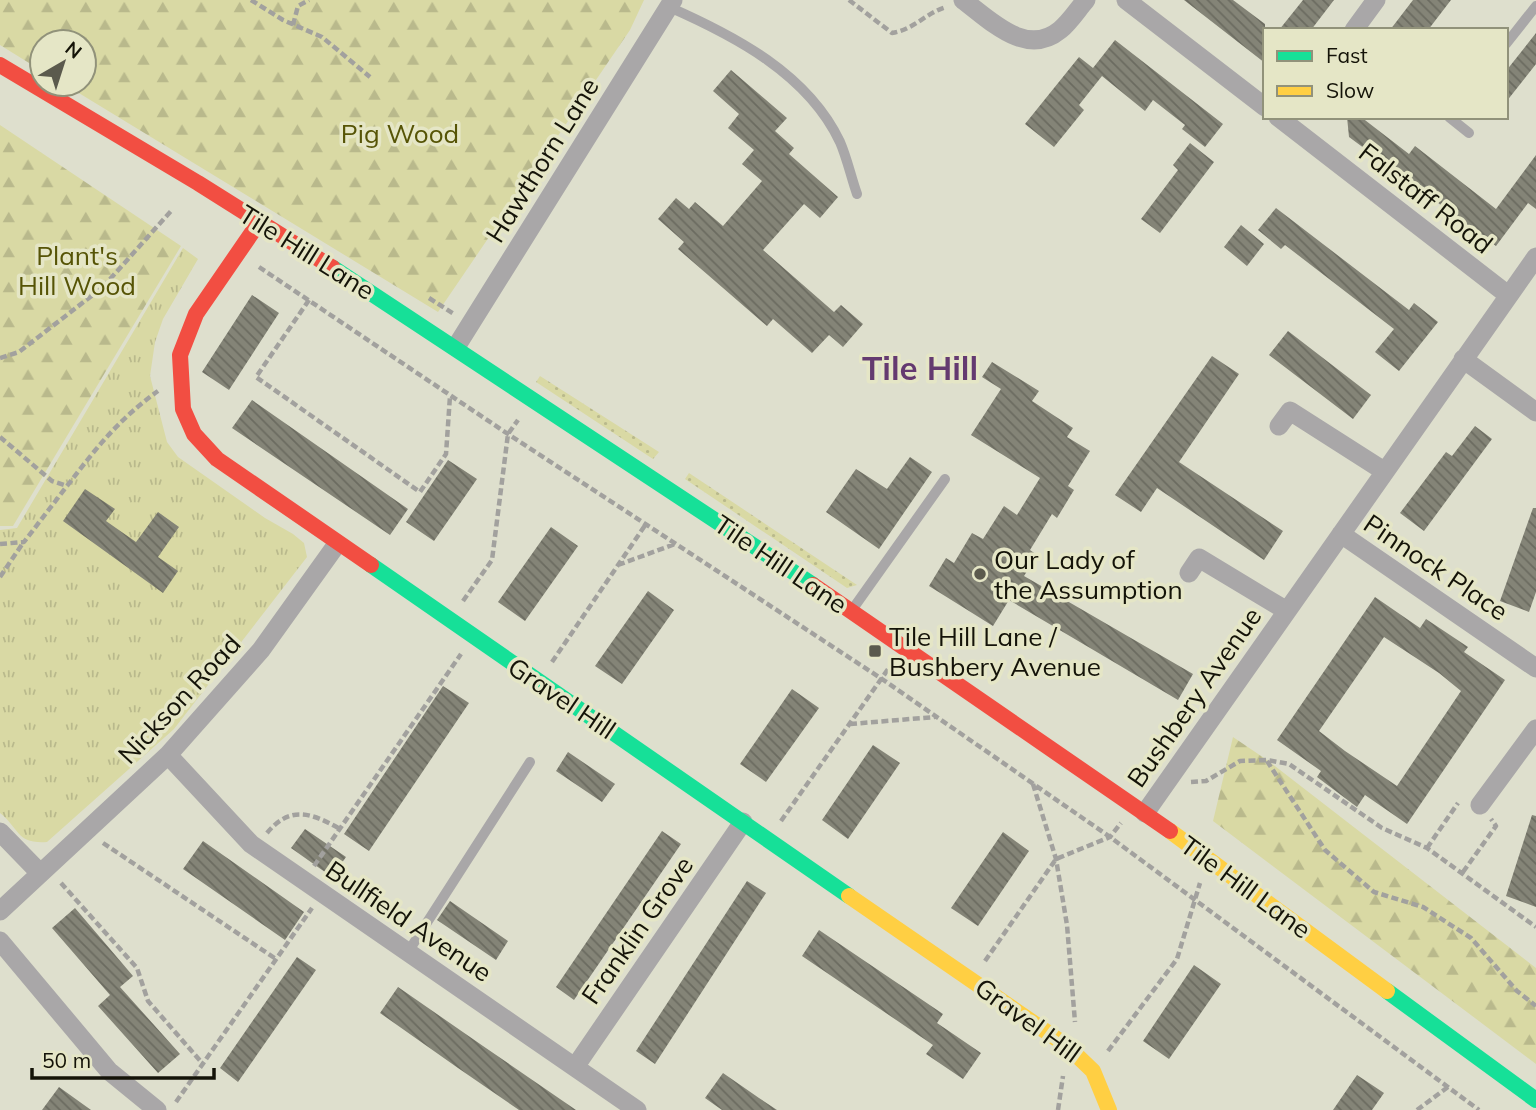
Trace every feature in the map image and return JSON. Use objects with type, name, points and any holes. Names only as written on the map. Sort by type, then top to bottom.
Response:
[{"type":"main road","name":"Tile Hill Lane","points":[[0,65],[260,221],[456,347],[852,611],[1145,813],[1536,1100]]},
{"type":"main road","name":"Gravel Hill","points":[[260,221],[196,314],[180,355],[179,375],[183,409],[194,434],[209,451],[337,544],[1067,1046],[1093,1071],[1109,1110]]},
{"type":"street","points":[[964,1],[1020,39],[1045,38],[1060,30],[1086,0]]},
{"type":"street","points":[[1126,0],[1263,105]]},
{"type":"street","points":[[1355,28],[1376,0]]},
{"type":"street","name":"Hawthorn Lane","points":[[456,347],[671,3]]},
{"type":"street","name":"Falstaff Road","points":[[1282,119],[1508,295]]},
{"type":"street","name":"Bushbery Avenue","points":[[1145,813],[1536,257]]},
{"type":"street","points":[[1463,359],[1536,412]]},
{"type":"street","points":[[1279,426],[1290,411],[1384,471]]},
{"type":"street","name":"Pinnock Place","points":[[1341,534],[1536,668]]},
{"type":"street","name":"Nickson Road","points":[[0,911],[168,755],[261,650],[337,544]]},
{"type":"street","name":"Bushbery Avenue","points":[[1189,573],[1199,558],[1287,611]]},
{"type":"street","points":[[1480,805],[1536,729]]},
{"type":"street","name":"Bullfield Avenue","points":[[168,755],[256,848],[637,1110]]},
{"type":"street","name":"Franklin Grove","points":[[575,1067],[743,822]]},
{"type":"street","points":[[0,832],[43,870]]},
{"type":"street","points":[[0,941],[109,1071],[157,1110]]},
{"type":"lane","points":[[671,3],[753,49],[817,105],[840,143],[857,194]]},
{"type":"lane","points":[[1508,41],[1536,6]]},
{"type":"lane","points":[[1452,119],[1469,133]]},
{"type":"lane","points":[[852,611],[945,479]]},
{"type":"lane","points":[[408,952],[530,762]]},
{"type":"path","points":[[251,0],[293,24],[323,37],[370,77]]},
{"type":"path","points":[[293,24],[298,6],[309,0]]},
{"type":"path","points":[[849,0],[892,33],[903,31],[934,10],[964,1]]},
{"type":"path","points":[[0,358],[19,352],[103,287],[171,211]]},
{"type":"path","points":[[238,253],[936,716],[1110,837],[1479,1110]]},
{"type":"path","points":[[309,300],[256,377],[420,492],[446,454],[450,395]]},
{"type":"path","points":[[0,577],[106,435],[128,412],[179,375]]},
{"type":"path","points":[[450,621],[492,560],[508,434],[523,413],[512,406],[522,391]]},
{"type":"path","points":[[0,437],[52,481],[66,486]]},
{"type":"path","points":[[538,682],[646,524]]},
{"type":"path","points":[[0,544],[24,542]]},
{"type":"path","points":[[618,565],[676,544]]},
{"type":"path","points":[[304,881],[473,637]]},
{"type":"path","points":[[769,839],[895,660]]},
{"type":"path","points":[[850,724],[936,716]]},
{"type":"path","points":[[1166,782],[1206,781],[1240,761],[1267,760],[1289,764],[1382,828],[1427,848],[1536,928]]},
{"type":"path","points":[[1267,760],[1325,850],[1374,892],[1423,907],[1471,938],[1517,991],[1536,1006]]},
{"type":"path","points":[[1033,784],[1056,859],[1067,925],[1076,1033],[1067,1046],[1058,1110]]},
{"type":"path","points":[[1427,848],[1462,798],[1480,805],[1496,826],[1463,873]]},
{"type":"path","points":[[256,848],[277,820],[292,815],[308,815],[340,829]]},
{"type":"path","points":[[973,979],[1056,859],[1110,837],[1123,820]]},
{"type":"path","points":[[85,831],[276,959]]},
{"type":"path","points":[[43,870],[137,968],[148,1001],[203,1064]]},
{"type":"path","points":[[171,1110],[323,893]]},
{"type":"path","points":[[1093,1071],[1177,959],[1195,899]]},
{"type":"path","points":[[1417,1110],[1448,1087]]},
{"type":"green space","name":"Pig Wood","points":[[0,0],[644,0],[630,30],[438,312],[87,98],[98,98],[98,28],[28,28],[28,62],[0,45]]},
{"type":"green space","name":"Plant's Hill Wood","points":[[0,125],[181,246],[13,526],[0,526]]},
{"type":"green space","points":[[183,248],[198,259],[163,319],[155,342],[150,376],[167,442],[178,457],[304,543],[307,557],[174,729],[47,842],[29,841],[0,813],[0,530],[17,528]]},
{"type":"green space","points":[[540,376],[659,452],[653,459],[536,382]]},
{"type":"green space","points":[[689,473],[857,585],[847,588],[685,479]]},
{"type":"green space","points":[[1233,737],[1267,760],[1536,968],[1536,1064],[1213,821]]},
{"type":"building","points":[[1184,0],[1233,0],[1265,24],[1263,61]]},
{"type":"building","points":[[1303,0],[1334,0],[1313,28],[1281,28]]},
{"type":"building","points":[[1413,0],[1451,0],[1430,28],[1392,28]]},
{"type":"building","points":[[1536,33],[1536,64],[1508,99],[1508,68]]},
{"type":"building","points":[[1115,40],[1223,124],[1205,147],[1182,129],[1185,125],[1153,100],[1145,111],[1102,76],[1079,105],[1084,110],[1054,147],[1025,124],[1079,57],[1093,68]]},
{"type":"building","points":[[731,70],[787,118],[775,131],[794,148],[789,154],[838,197],[820,218],[804,204],[763,250],[834,312],[841,305],[863,324],[843,347],[829,335],[812,353],[773,319],[767,326],[678,249],[684,242],[658,219],[676,198],[689,209],[695,202],[723,226],[762,181],[742,164],[754,150],[728,128],[739,114],[713,91]]},
{"type":"building","points":[[1347,119],[1364,119],[1409,154],[1415,146],[1496,209],[1536,155],[1536,209],[1528,203],[1496,246],[1349,137]]},
{"type":"building","points":[[1190,143],[1214,162],[1160,233],[1141,219],[1178,170],[1173,165]]},
{"type":"building","points":[[1276,208],[1409,310],[1414,303],[1438,322],[1399,371],[1375,352],[1394,329],[1285,245],[1281,249],[1258,230]]},
{"type":"building","points":[[1241,225],[1264,244],[1247,266],[1224,247]]},
{"type":"building","points":[[252,295],[279,313],[229,390],[202,372]]},
{"type":"building","points":[[1288,331],[1371,395],[1353,419],[1269,355]]},
{"type":"building","points":[[1212,356],[1239,374],[1179,462],[1283,531],[1264,560],[1157,488],[1141,512],[1115,495]]},
{"type":"building","points":[[992,362],[1039,391],[1032,401],[1073,428],[1067,437],[1090,451],[1068,486],[1074,490],[1057,518],[1052,514],[1030,550],[1037,555],[1024,576],[1193,674],[1178,700],[1009,600],[993,626],[929,586],[946,558],[954,563],[972,533],[983,539],[1004,506],[1017,515],[1040,478],[971,435],[1001,389],[982,377]]},
{"type":"building","points":[[252,400],[408,509],[390,535],[232,428]]},
{"type":"building","points":[[1475,426],[1492,439],[1424,531],[1400,513],[1446,452],[1452,456]]},
{"type":"building","points":[[910,457],[932,472],[879,549],[826,512],[856,469],[887,489]]},
{"type":"building","points":[[448,460],[477,479],[434,541],[406,522]]},
{"type":"building","points":[[85,489],[115,509],[106,521],[136,542],[158,512],[179,527],[158,557],[178,571],[163,593],[63,521]]},
{"type":"building","points":[[1533,508],[1536,508],[1536,592],[1529,612],[1500,601]]},
{"type":"building","points":[[551,527],[578,546],[525,621],[498,602]]},
{"type":"building","points":[[648,591],[674,610],[622,684],[595,666]]},
{"type":"building","points":[[1375,597],[1420,628],[1426,619],[1468,647],[1464,652],[1505,680],[1407,824],[1365,795],[1357,807],[1317,777],[1321,771],[1277,740]],"holes":[[[1384,637],[1439,673],[1461,691],[1397,786],[1319,731]]]},
{"type":"building","points":[[443,686],[469,703],[369,851],[344,834]]},
{"type":"building","points":[[792,689],[819,708],[766,782],[740,764]]},
{"type":"building","points":[[873,745],[900,763],[848,839],[822,820]]},
{"type":"building","points":[[568,752],[615,784],[602,802],[556,771]]},
{"type":"building","points":[[1532,815],[1536,816],[1536,907],[1506,896]]},
{"type":"building","points":[[305,829],[346,857],[332,877],[291,848]]},
{"type":"building","points":[[662,831],[681,844],[574,1000],[556,987]]},
{"type":"building","points":[[1003,832],[1029,851],[978,926],[951,908]]},
{"type":"building","points":[[203,841],[304,912],[285,940],[183,869]]},
{"type":"building","points":[[747,881],[766,893],[655,1064],[636,1051]]},
{"type":"building","points":[[450,901],[508,941],[496,960],[437,920]]},
{"type":"building","points":[[75,908],[133,976],[120,987],[180,1054],[158,1073],[98,1006],[110,995],[52,928]]},
{"type":"building","points":[[819,930],[943,1014],[937,1023],[981,1053],[963,1079],[926,1054],[933,1045],[802,956]]},
{"type":"building","points":[[297,957],[316,970],[238,1082],[220,1068]]},
{"type":"building","points":[[1194,965],[1221,984],[1169,1059],[1143,1041]]},
{"type":"building","points":[[398,987],[576,1110],[519,1110],[458,1068],[380,1013]]},
{"type":"building","points":[[723,1073],[777,1110],[722,1110],[705,1098]]},
{"type":"building","points":[[1357,1075],[1384,1093],[1372,1110],[1333,1110]]},
{"type":"building","points":[[59,1087],[91,1110],[42,1110]]},
{"type":"traffic: fast","points":[[333,268],[813,585]]},
{"type":"traffic: fast","points":[[371,565],[849,896]]},
{"type":"traffic: fast","points":[[1387,991],[1536,1100]]},
{"type":"traffic: slow","points":[[1170,831],[1387,991]]},
{"type":"traffic: slow","points":[[849,896],[1067,1046],[1093,1071],[1109,1110]]},
{"type":"traffic: jam","points":[[0,65],[198,183],[333,268]]},
{"type":"traffic: jam","points":[[260,221],[196,314],[180,355],[183,409],[194,434],[217,459],[371,565]]},
{"type":"traffic: jam","points":[[813,585],[1170,831]]},
{"type":"place","name":"Our Lady of the Assumption","points":[[980,574]]},
{"type":"place","name":"Tile Hill Lane / Bushbery Avenue","points":[[875,651]]},
{"type":"district","name":"Tile Hill","points":[[920,367]]}]
